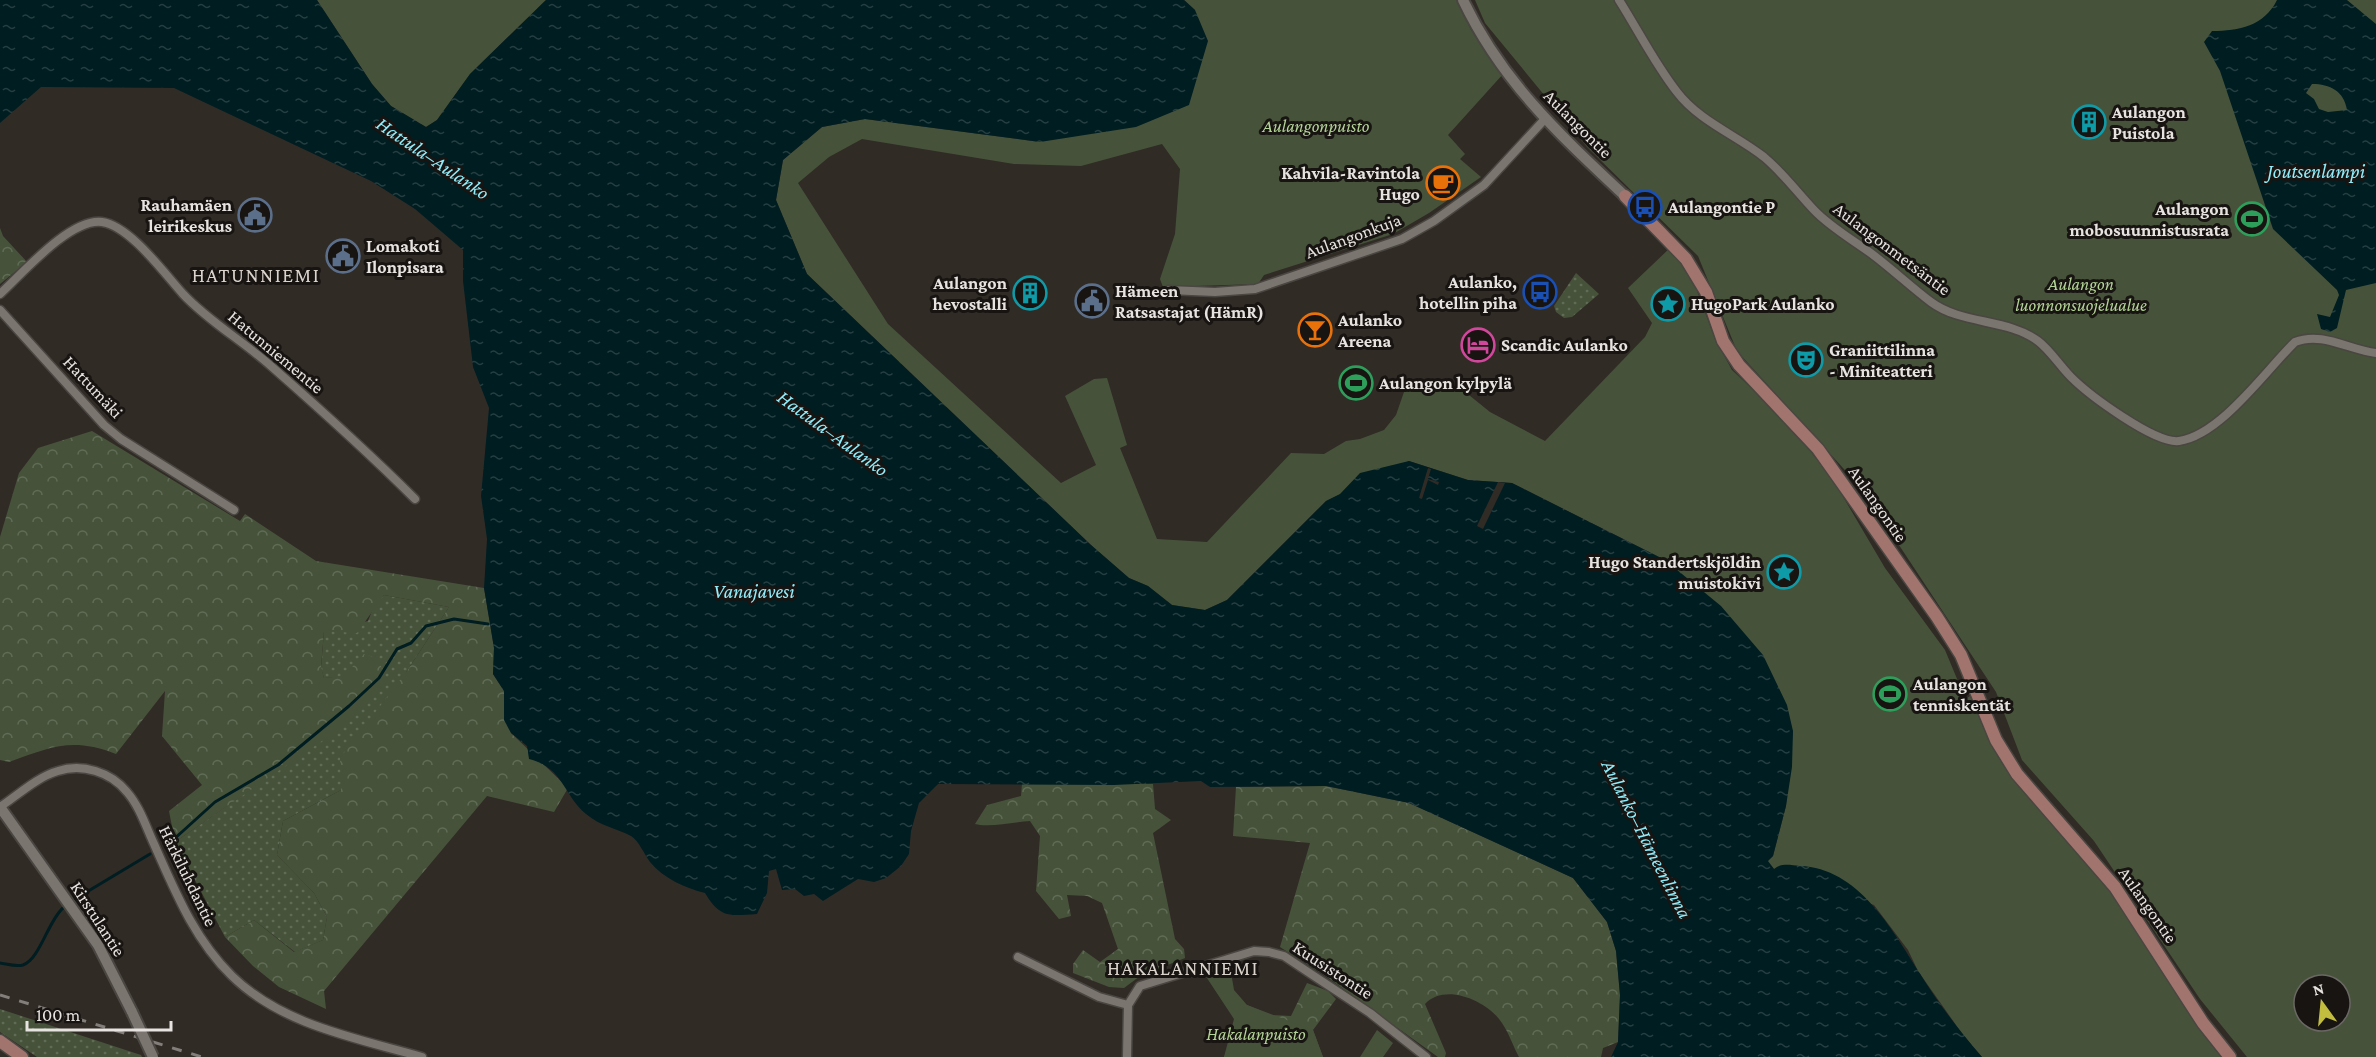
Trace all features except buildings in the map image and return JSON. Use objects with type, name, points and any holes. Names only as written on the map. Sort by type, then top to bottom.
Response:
[{"type":"main road","name":"Aulangontie","points":[[1625,196],[1686,259],[1706,292],[1723,341],[1739,365],[1818,449],[1937,617],[1960,655],[1996,740],[2017,774],[2115,887],[2203,1023],[2230,1057]]},
{"type":"main road","points":[[0,1041],[22,1057]]},
{"type":"street","name":"Aulangontie","points":[[1463,0],[1505,72],[1544,120],[1625,196]]},
{"type":"street","name":"Aulangonmetsäntie","points":[[1619,0],[1678,93],[1699,114],[1763,156],[1785,176],[1815,211],[1905,279],[1932,303],[1947,310],[2015,330],[2039,341],[2073,379],[2090,394],[2155,435],[2167,440],[2180,441],[2212,424],[2241,401],[2295,342],[2306,337],[2325,339],[2352,349],[2376,353]]},
{"type":"street","name":"Aulangonkuja","points":[[1169,290],[1215,292],[1255,289],[1402,238],[1434,221],[1484,185],[1544,120]]},
{"type":"street","name":"Hatunniementie","points":[[0,294],[57,241],[79,227],[103,222],[125,231],[191,303],[270,365],[376,459],[416,499]]},
{"type":"street","name":"Hattumäki","points":[[0,310],[104,425],[121,439],[234,510]]},
{"type":"street","name":"Härkiluhdantie","points":[[0,807],[57,771],[84,769],[111,778],[127,791],[135,803],[196,932],[232,977],[254,996],[290,1016],[422,1057]]},
{"type":"street","name":"Kirstulantie","points":[[0,807],[98,945],[153,1057]]},
{"type":"street","name":"Kuusistontie","points":[[1128,1005],[1140,986],[1148,982],[1254,951],[1269,952],[1284,956],[1370,1013],[1426,1057]]},
{"type":"street","points":[[1018,957],[1099,997],[1128,1005],[1126,1057]]},
{"type":"green space","points":[[317,0],[546,0],[470,74],[437,120],[426,127],[391,106],[372,84]]},
{"type":"green space","name":"Aulangonpuisto","points":[[1184,0],[1457,0],[1471,30],[1504,73],[1448,135],[1465,154],[1460,159],[1481,177],[1429,213],[1393,234],[1264,275],[1258,284],[1163,287],[1160,279],[1175,234],[1180,169],[1162,144],[1081,166],[1014,164],[862,139],[829,157],[798,183],[888,324],[1061,483],[1096,465],[1065,396],[1094,379],[1107,378],[1127,445],[1120,448],[1157,539],[1207,542],[1291,453],[1324,454],[1346,441],[1360,439],[1384,430],[1396,415],[1404,392],[1431,381],[1464,391],[1490,412],[1545,441],[1645,337],[1652,323],[1628,288],[1671,247],[1682,260],[1696,288],[1715,339],[1732,370],[1784,419],[1832,478],[1885,568],[1945,650],[1960,686],[1960,702],[1970,696],[2000,760],[2025,793],[2121,904],[2190,1014],[2221,1057],[1982,1057],[1963,1035],[1918,971],[1908,950],[1874,905],[1774,869],[1767,861],[1773,856],[1786,806],[1793,731],[1665,560],[1512,483],[1468,480],[1409,461],[1326,501],[1227,600],[1205,610],[1172,605],[1148,586],[1129,578],[1091,545],[807,274],[776,200],[783,160],[822,127],[865,119],[1040,142],[1195,10]]},
{"type":"green space","name":"Aulangon luonnonsuojelualue","points":[[1475,0],[2376,0],[2376,1057],[2247,1057],[2200,999],[2094,841],[2022,760],[1996,692],[1862,489],[1737,351],[1698,256],[1587,147],[1485,23]]},
{"type":"green space","points":[[0,228],[3,236],[27,262],[0,284]]},
{"type":"green space","points":[[1576,273],[1599,294],[1572,317],[1564,318],[1556,312],[1554,306]]},
{"type":"green space","points":[[92,431],[240,521],[245,514],[316,561],[484,588],[494,648],[493,674],[504,691],[511,733],[568,788],[554,812],[487,796],[324,991],[326,1009],[279,987],[253,966],[225,937],[254,920],[294,952],[323,940],[327,917],[314,893],[277,855],[283,821],[341,790],[340,758],[407,671],[449,607],[384,595],[357,633],[324,631],[321,667],[324,678],[344,676],[364,654],[379,663],[385,680],[338,730],[175,842],[169,811],[202,785],[162,736],[165,691],[116,754],[74,745],[50,748],[9,762],[0,760],[0,537],[19,473],[38,448]]},
{"type":"green space","points":[[384,595],[449,607],[407,671],[341,790],[283,821],[277,855],[314,893],[327,917],[323,940],[295,952],[254,920],[225,937],[175,842],[339,728],[344,677],[324,678],[321,668],[324,631],[368,621],[374,606]]},
{"type":"green space","points":[[1022,784],[1153,784],[1155,809],[1171,820],[1153,833],[1175,939],[1184,949],[1185,958],[1140,976],[1124,988],[1109,987],[1073,973],[1073,964],[1083,950],[1100,962],[1118,949],[1102,903],[1087,896],[1067,895],[1071,916],[1059,919],[1036,891],[1040,836],[1030,821],[994,825],[975,824],[987,805],[1021,796]]},
{"type":"green space","points":[[1326,786],[1409,803],[1573,878],[1607,922],[1616,951],[1620,995],[1618,1042],[1603,1048],[1601,1057],[1519,1057],[1502,1023],[1487,1008],[1466,997],[1444,995],[1433,998],[1425,1004],[1446,1053],[1445,1057],[1438,1057],[1327,977],[1280,947],[1310,843],[1233,836],[1236,787]]},
{"type":"green space","name":"Hakalanpuisto","points":[[1229,961],[1234,990],[1247,1005],[1313,1030],[1323,1057],[1224,1057],[1234,1019],[1201,969]]},
{"type":"green space","name":"Hakalanpuisto","points":[[1307,983],[1328,991],[1336,999],[1313,1030],[1323,1057],[1224,1057],[1247,1005],[1271,1015],[1291,1016]]},
{"type":"green space","points":[[0,1009],[142,1057],[37,1057],[0,1032]]},
{"type":"green space","points":[[1377,1030],[1393,1043],[1383,1057],[1360,1057]]},
{"type":"water","name":"Vanajavesi","points":[[0,0],[317,0],[372,84],[391,106],[426,127],[437,120],[470,74],[546,0],[1184,0],[1195,10],[1208,41],[1189,105],[1136,127],[1040,142],[865,119],[822,127],[783,160],[776,200],[807,274],[1091,545],[1129,578],[1148,586],[1172,605],[1205,610],[1227,600],[1326,501],[1340,494],[1360,473],[1409,461],[1468,480],[1512,483],[1665,560],[1721,606],[1763,655],[1787,705],[1793,731],[1792,767],[1786,806],[1773,856],[1768,861],[1774,869],[1786,865],[1821,869],[1839,877],[1856,889],[1885,920],[1941,1005],[1982,1057],[1611,1057],[1618,1042],[1620,995],[1616,951],[1607,922],[1573,878],[1409,803],[1326,786],[1210,787],[1201,781],[1114,785],[938,784],[919,803],[911,831],[909,854],[901,866],[886,878],[874,882],[858,879],[823,901],[814,894],[804,896],[795,889],[782,890],[776,869],[769,871],[767,893],[757,914],[726,914],[710,901],[705,893],[682,885],[661,873],[650,862],[634,838],[586,814],[578,807],[556,775],[541,763],[529,759],[527,746],[511,733],[504,720],[504,691],[493,674],[494,648],[484,588],[487,539],[481,496],[489,408],[473,367],[463,281],[463,250],[415,209],[371,181],[174,88],[41,87],[0,123]]},
{"type":"water","name":"Joutsenlampi","points":[[2277,0],[2347,0],[2376,24],[2376,283],[2346,290],[2337,328],[2330,332],[2321,329],[2317,314],[2330,317],[2339,295],[2337,290],[2273,229],[2220,71],[2204,42],[2212,31],[2232,30],[2250,25],[2272,9]],"holes":[[[2312,84],[2319,84],[2339,93],[2347,110],[2328,112],[2319,109],[2314,99],[2306,93]]]},
{"type":"pier","points":[[1428,468],[1431,469],[1428,479],[1439,482],[1438,485],[1428,480],[1422,499],[1419,498]]},
{"type":"pier","points":[[1498,482],[1505,483],[1483,529],[1477,526]]},
{"type":"waterway","points":[[173,840],[215,802],[278,765],[349,706],[379,678],[397,649],[411,643],[426,626],[454,619],[488,624]]},
{"type":"waterway","points":[[75,899],[150,854]]},
{"type":"waterway","points":[[0,963],[20,966],[29,961],[63,908]]},
{"type":"railway","points":[[0,995],[202,1057]]},
{"type":"place","name":"Aulangon Puistola","points":[[2089,122]]},
{"type":"place","name":"Kahvila-Ravintola Hugo","points":[[1443,183]]},
{"type":"place","name":"Aulangontie P","points":[[1645,207]]},
{"type":"place","name":"Rauhamäen leirikeskus","points":[[255,215]]},
{"type":"place","name":"Aulangon mobosuunnistusrata","points":[[2252,219]]},
{"type":"place","name":"Lomakoti Ilonpisara","points":[[343,256]]},
{"type":"place","name":"Aulanko, hotellin piha","points":[[1540,292]]},
{"type":"place","name":"Aulangon hevostalli","points":[[1030,293]]},
{"type":"place","name":"Hämeen Ratsastajat (HämR)","points":[[1092,301]]},
{"type":"place","name":"HugoPark Aulanko","points":[[1668,304]]},
{"type":"place","name":"Aulanko Areena","points":[[1315,330]]},
{"type":"place","name":"Scandic Aulanko","points":[[1478,345]]},
{"type":"place","name":"Graniittilinna - Miniteatteri","points":[[1806,360]]},
{"type":"place","name":"Aulangon kylpylä","points":[[1356,383]]},
{"type":"place","name":"Hugo Standertskjöldin muistokivi","points":[[1784,572]]},
{"type":"place","name":"Aulangon tenniskentät","points":[[1890,694]]},
{"type":"district","name":"HATUNNIEMI","points":[[256,275]]},
{"type":"district","name":"HAKALANNIEMI","points":[[1183,968]]},
{"type":"water label","name":"Hattula–Aulanko","points":[[433,158]]},
{"type":"water label","name":"Hattula–Aulanko","points":[[833,433]]},
{"type":"water label","name":"Aulanko–Hämeenlinna","points":[[1647,839]]}]
